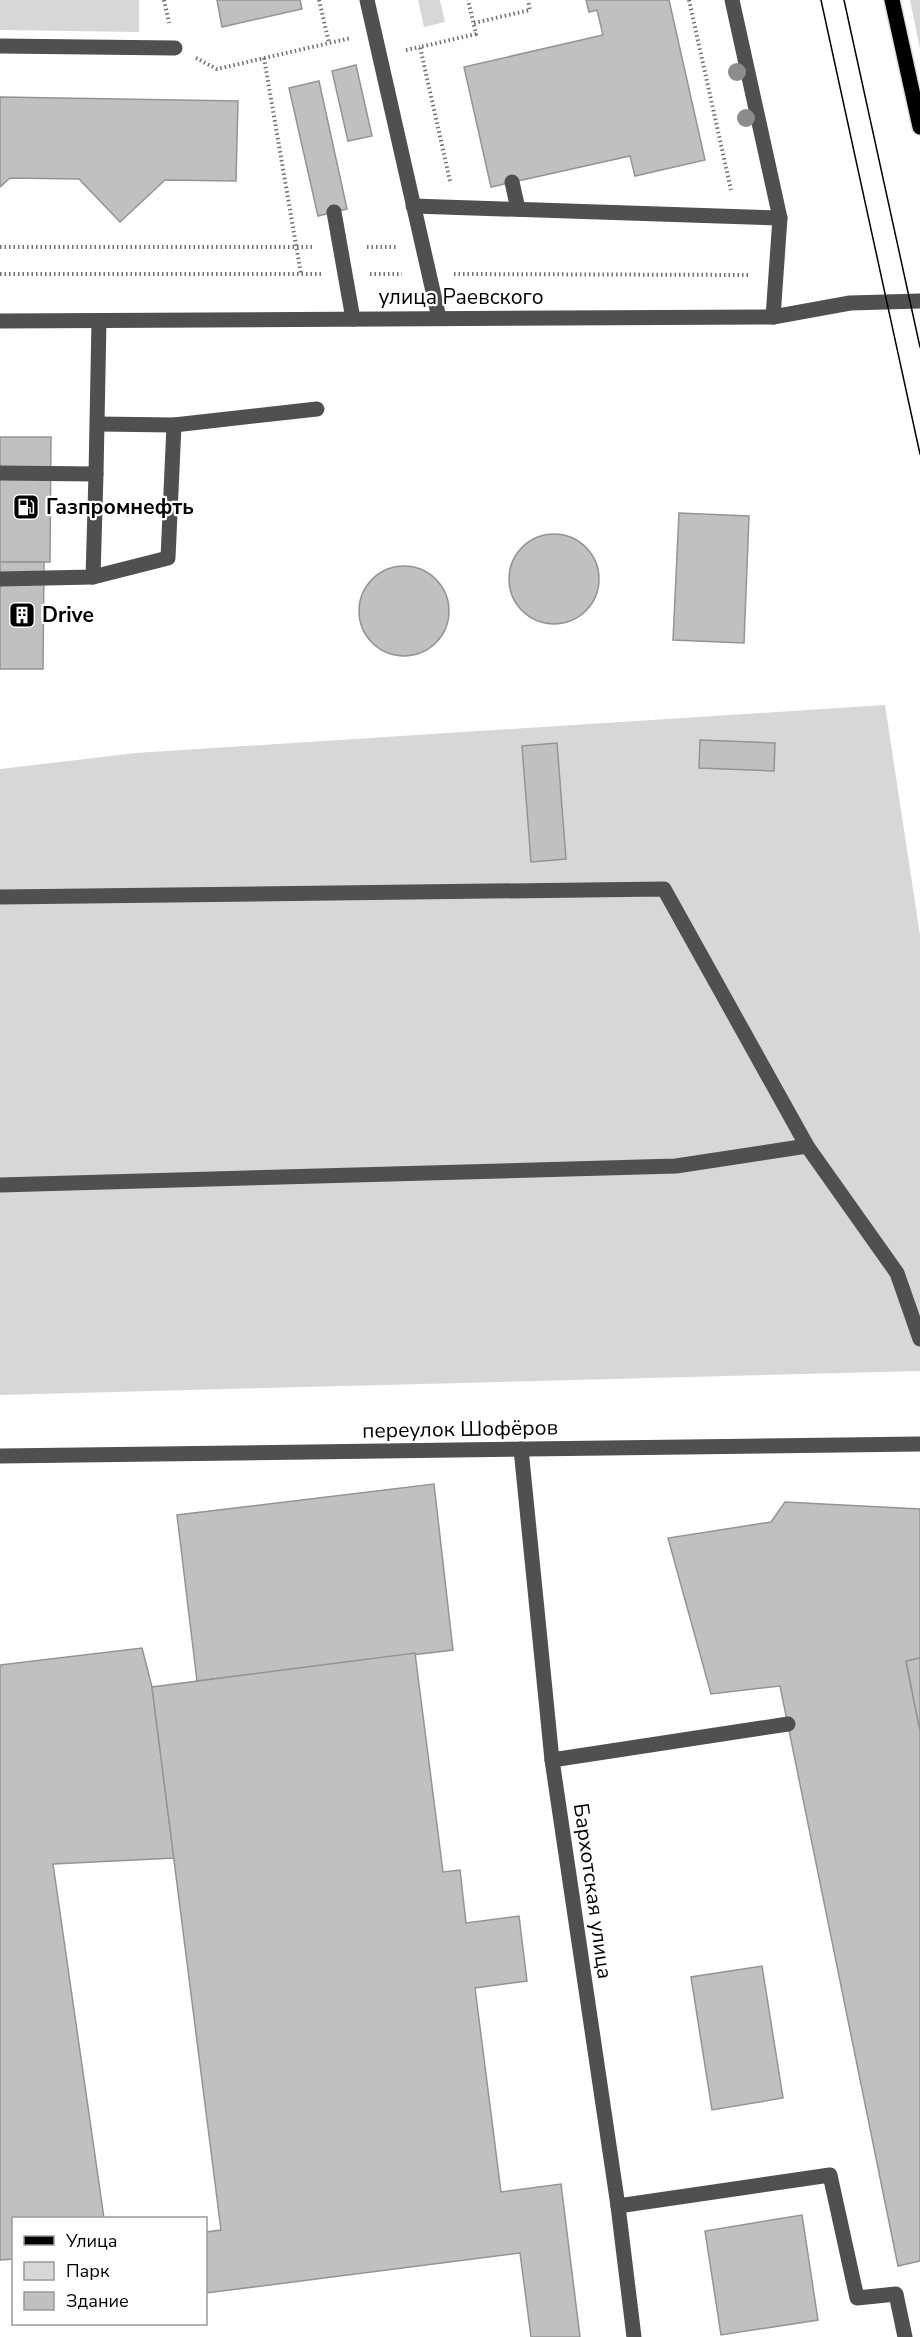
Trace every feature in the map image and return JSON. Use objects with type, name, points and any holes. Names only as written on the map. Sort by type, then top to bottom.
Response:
[{"type":"main road","points":[[892,0],[920,127]]},
{"type":"street","points":[[367,0],[439,318]]},
{"type":"street","points":[[732,0],[780,218],[773,317]]},
{"type":"street","points":[[0,46],[175,48]]},
{"type":"street","points":[[512,182],[518,209]]},
{"type":"street","points":[[414,206],[780,218]]},
{"type":"street","points":[[334,212],[353,319]]},
{"type":"street","name":"улица Раевского","points":[[0,321],[773,317],[850,303],[920,301]]},
{"type":"street","points":[[93,577],[99,321]]},
{"type":"street","points":[[98,424],[174,425],[317,409]]},
{"type":"street","points":[[0,579],[93,577],[168,558],[174,425]]},
{"type":"street","points":[[0,472],[96,474]]},
{"type":"street","points":[[0,897],[664,889],[807,1146],[897,1273],[920,1339]]},
{"type":"street","points":[[0,1185],[676,1166],[807,1146]]},
{"type":"street","name":"переулок Шофёров","points":[[0,1456],[920,1444]]},
{"type":"street","name":"Бархотская улица","points":[[521,1449],[552,1760],[618,2206],[634,2337]]},
{"type":"street","points":[[552,1760],[788,1724]]},
{"type":"street","points":[[618,2206],[830,2175],[857,2298],[896,2295],[905,2337]]},
{"type":"path","points":[[164,0],[175,48],[217,69],[375,33]]},
{"type":"path","points":[[319,0],[329,43]]},
{"type":"path","points":[[456,207],[420,47],[476,34],[468,0]]},
{"type":"path","points":[[474,23],[530,10],[528,0]]},
{"type":"path","points":[[689,0],[737,217]]},
{"type":"path","points":[[264,58],[301,274]]},
{"type":"path","points":[[0,247],[423,247]]},
{"type":"path","points":[[0,274],[777,275]]},
{"type":"green space","points":[[0,0],[139,0],[139,32],[0,30]]},
{"type":"green space","points":[[418,0],[440,0],[445,22],[424,27]]},
{"type":"green space","points":[[910,0],[920,0],[920,49]]},
{"type":"green space","points":[[885,705],[920,935],[920,1371],[0,1395],[0,769],[136,753]]},
{"type":"building","points":[[217,0],[300,0],[302,9],[222,27]]},
{"type":"building","points":[[586,0],[669,0],[705,160],[635,176],[630,156],[491,187],[464,67],[603,35],[597,10],[589,12]]},
{"type":"building","points":[[356,65],[372,136],[348,141],[332,71]]},
{"type":"building","points":[[319,81],[347,209],[318,216],[289,88]]},
{"type":"building","points":[[0,97],[238,101],[236,181],[165,180],[120,222],[79,179],[10,178],[0,187]]},
{"type":"building","points":[[0,437],[51,437],[50,562],[0,562]]},
{"type":"building","points":[[679,513],[749,516],[744,643],[673,640]]},
{"type":"building","points":[[554,534],[571,538],[586,547],[595,562],[599,579],[595,596],[586,611],[571,620],[554,624],[537,620],[522,611],[513,596],[509,579],[513,562],[522,547],[537,538]]},
{"type":"building","name":"Drive","points":[[0,562],[44,562],[43,669],[0,669]]},
{"type":"building","points":[[404,566],[421,570],[436,579],[445,594],[449,611],[445,628],[436,643],[421,652],[404,656],[387,652],[372,643],[363,628],[359,611],[363,594],[372,579],[387,570]]},
{"type":"building","points":[[700,740],[775,743],[774,771],[699,768]]},
{"type":"building","points":[[557,743],[566,859],[531,862],[522,746]]},
{"type":"building","points":[[434,1484],[453,1650],[197,1681],[177,1515]]},
{"type":"building","points":[[785,1502],[920,1509],[920,1658],[906,1661],[920,1731],[920,2261],[898,2266],[780,1686],[711,1694],[668,1538],[771,1522]]},
{"type":"building","points":[[142,1648],[152,1687],[174,1858],[53,1864],[104,2217],[12,2217],[12,2259],[0,2260],[0,1665]]},
{"type":"building","points":[[415,1653],[443,1872],[460,1870],[466,1923],[519,1916],[527,1981],[475,1988],[501,2192],[561,2184],[580,2337],[531,2337],[520,2253],[207,2293],[207,2232],[221,2230],[152,1687]]},
{"type":"building","points":[[920,1658],[920,1731],[906,1661]]},
{"type":"building","points":[[762,1966],[783,2098],[712,2110],[691,1977]]},
{"type":"building","points":[[802,2215],[818,2320],[721,2335],[705,2231]]},
{"type":"tram line","points":[[821,0],[920,454]]},
{"type":"tram line","points":[[844,0],[920,347]]},
{"type":"place","name":"Газпромнефть","points":[[26,507]]},
{"type":"place","name":"Drive","points":[[22,615]]}]
